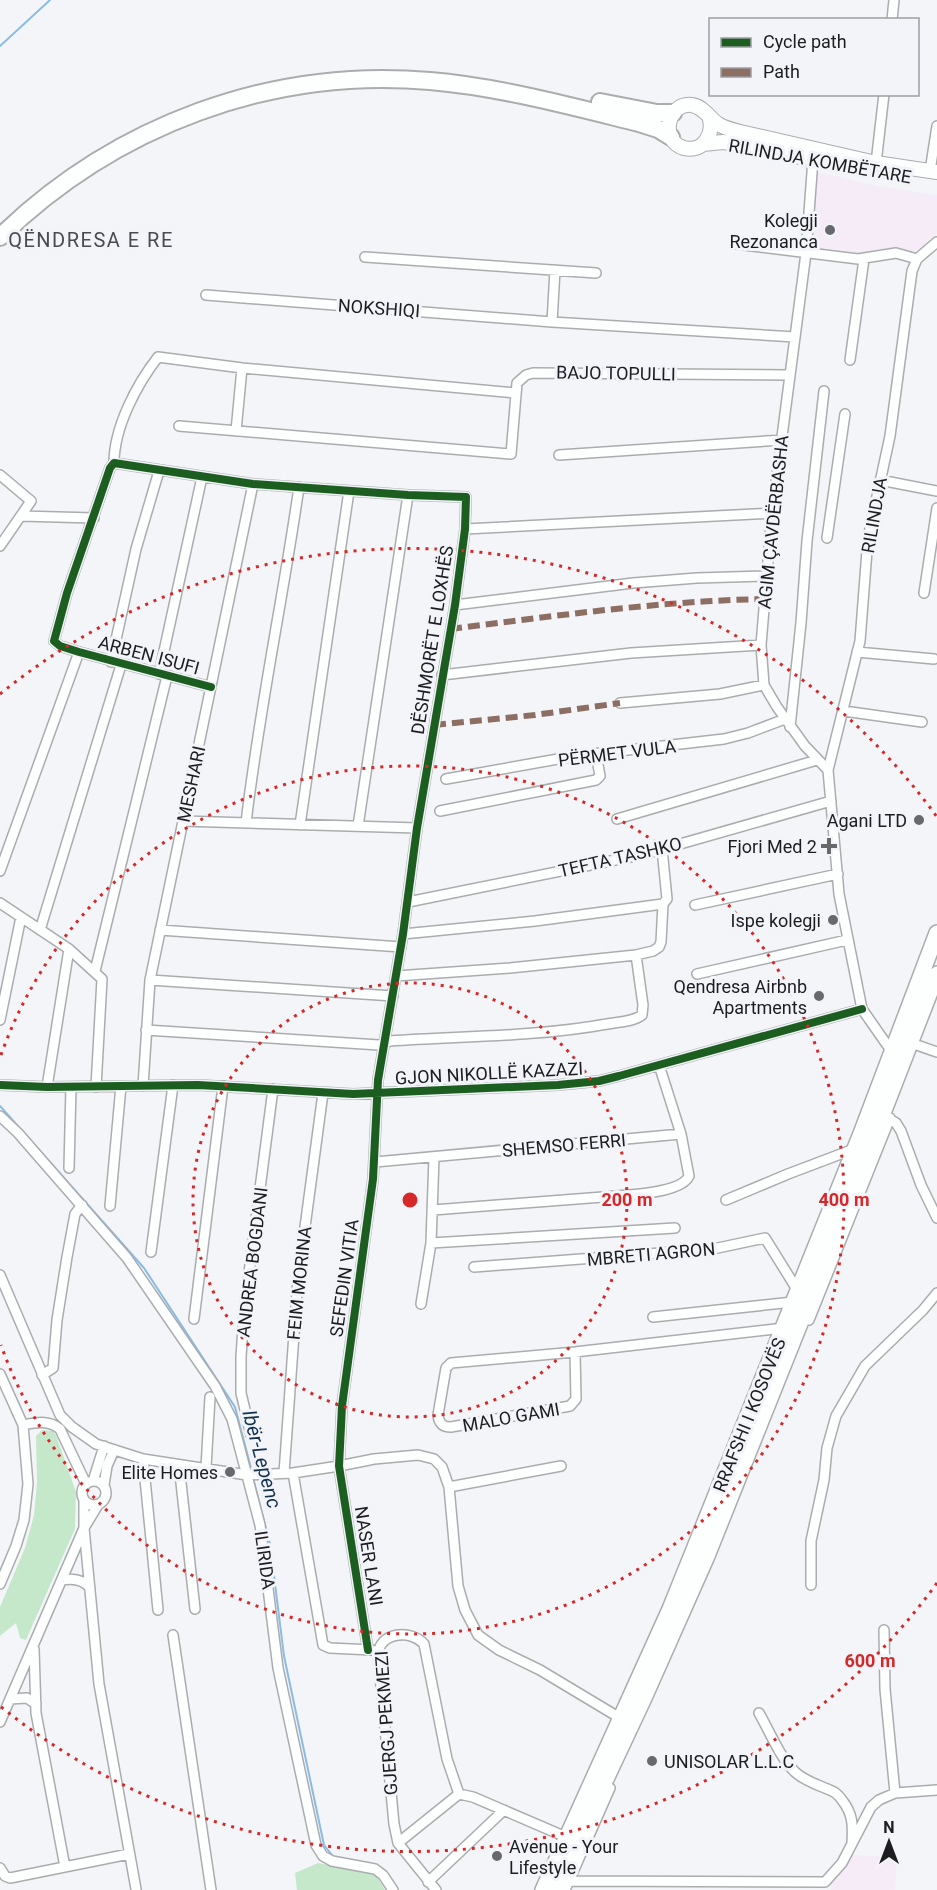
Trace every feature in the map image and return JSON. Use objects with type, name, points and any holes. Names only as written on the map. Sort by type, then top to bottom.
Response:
[{"type":"highway","points":[[0,222],[58,173],[139,124],[207,97],[251,84],[297,75],[365,69],[435,71],[477,77],[636,110],[657,113],[673,112]]},
{"type":"highway","points":[[0,237],[64,182],[105,155],[144,134],[164,124],[234,99],[299,85],[366,79],[402,79],[454,84],[509,93],[639,123],[658,129],[670,137]]},
{"type":"highway","name":"RRAFSHI I KOSOVËS","points":[[543,1890],[674,1598],[784,1328],[937,933]]},
{"type":"highway","name":"RRAFSHI I KOSOVËS","points":[[554,1890],[644,1698],[707,1556],[886,1117],[937,974]]},
{"type":"main road","points":[[692,105],[699,107],[709,116],[711,128],[703,144],[685,148],[670,137],[668,124],[673,112],[692,105]]},
{"type":"main road","name":"RILINDJA KOMBËTARE","points":[[709,116],[722,126],[740,132],[935,175]]},
{"type":"main road","name":"RILINDJA KOMBËTARE","points":[[703,144],[723,142],[890,174],[935,175]]},
{"type":"street","points":[[892,18],[894,0]]},
{"type":"street","points":[[876,163],[884,96]]},
{"type":"street","points":[[935,175],[937,126]]},
{"type":"street","name":"AGIM ÇAVDËRBASHA","points":[[813,159],[806,253],[772,513],[761,645],[764,685],[788,723],[817,760],[828,770]]},
{"type":"street","points":[[735,244],[864,259],[896,253],[917,259],[937,242]]},
{"type":"street","points":[[365,257],[596,273]]},
{"type":"street","points":[[850,360],[864,259]]},
{"type":"street","name":"RILINDJA","points":[[828,770],[857,652],[863,614],[868,538],[890,436],[912,271],[917,259]]},
{"type":"street","points":[[552,322],[555,270]]},
{"type":"street","name":"NOKSHIQI","points":[[206,295],[552,322],[795,337]]},
{"type":"street","points":[[79,652],[56,643],[54,637],[67,593],[114,462],[119,434],[131,402],[146,373],[158,357],[242,368],[515,393],[511,454],[179,426]]},
{"type":"street","points":[[236,431],[242,368]]},
{"type":"street","name":"BAJO TOPULLI","points":[[515,393],[517,383],[521,379],[533,373],[543,372],[790,375]]},
{"type":"street","points":[[788,723],[801,623],[807,541],[824,391]]},
{"type":"street","points":[[827,538],[845,414]]},
{"type":"street","points":[[559,455],[782,440]]},
{"type":"street","name":"DËSHMORËT E LOXHËS","points":[[114,462],[159,471],[252,484],[408,495],[466,496],[465,530],[455,605],[417,828],[408,902],[377,1094]]},
{"type":"street","points":[[40,930],[116,663],[136,549],[159,471]]},
{"type":"street","points":[[816,473],[836,475]]},
{"type":"street","points":[[0,475],[31,501],[0,546]]},
{"type":"street","points":[[95,971],[163,675],[202,477]]},
{"type":"street","points":[[880,480],[937,491]]},
{"type":"street","name":"MESHARI","points":[[143,1086],[150,980],[252,484]]},
{"type":"street","points":[[246,823],[251,779],[299,487]]},
{"type":"street","points":[[300,825],[349,491]]},
{"type":"street","points":[[358,826],[408,495]]},
{"type":"street","points":[[924,593],[937,507]]},
{"type":"street","points":[[465,530],[772,513]]},
{"type":"street","points":[[21,516],[94,518]]},
{"type":"street","points":[[455,605],[633,583],[766,576]]},
{"type":"street","points":[[442,675],[631,653],[761,645]]},
{"type":"street","name":"ARBEN ISUFI","points":[[0,871],[79,652],[212,687]]},
{"type":"street","points":[[857,652],[934,659]]},
{"type":"street","points":[[620,703],[720,694],[764,685]]},
{"type":"street","points":[[844,711],[922,722]]},
{"type":"street","name":"PËRMET VULA","points":[[446,779],[596,754],[724,739],[788,723]]},
{"type":"street","points":[[440,811],[596,780],[600,776],[596,754]]},
{"type":"street","points":[[617,819],[817,760]]},
{"type":"street","points":[[828,770],[839,894],[862,1009],[892,1052]]},
{"type":"street","name":"TEFTA TASHKO","points":[[408,902],[627,858],[831,801]]},
{"type":"street","points":[[183,821],[417,828]]},
{"type":"street","points":[[396,976],[520,967],[636,955],[654,951],[659,947],[663,931],[663,904],[667,899],[662,849]]},
{"type":"street","points":[[695,905],[838,874]]},
{"type":"street","points":[[0,903],[69,949],[95,971],[103,982],[96,1086]]},
{"type":"street","points":[[403,934],[535,921],[663,904]]},
{"type":"street","points":[[0,1020],[21,917]]},
{"type":"street","points":[[160,930],[401,947]]},
{"type":"street","points":[[697,974],[847,940]]},
{"type":"street","points":[[47,1087],[69,949]]},
{"type":"street","points":[[146,1030],[376,1045],[570,1030],[638,1018],[644,1010],[636,955]]},
{"type":"street","points":[[150,980],[393,996]]},
{"type":"street","name":"GJON NIKOLLË KAZAZI","points":[[0,1085],[223,1086],[323,1093],[377,1094],[581,1084],[609,1079],[862,1009]]},
{"type":"street","points":[[911,1042],[937,1052]]},
{"type":"street","points":[[433,1210],[629,1196],[659,1191],[680,1185],[688,1180],[681,1134],[659,1065]]},
{"type":"street","points":[[151,1252],[173,1085]]},
{"type":"street","points":[[110,1206],[121,1086]]},
{"type":"street","points":[[194,1319],[223,1086]]},
{"type":"street","points":[[69,1168],[71,1087]]},
{"type":"street","name":"ANDREA BOGDANI","points":[[251,1435],[241,1393],[241,1357],[244,1311],[273,1089]]},
{"type":"street","name":"FEIM MORINA","points":[[323,1093],[298,1279],[288,1473],[323,1645],[330,1648],[373,1650]]},
{"type":"street","name":"SEFEDIN VITIA","points":[[339,1466],[347,1365],[375,1162],[377,1094]]},
{"type":"street","name":"ILIRIDA","points":[[0,1116],[18,1133],[127,1258],[215,1386],[232,1419],[264,1548],[278,1668],[316,1845],[323,1856],[332,1861],[375,1869],[393,1890]]},
{"type":"street","points":[[886,1117],[896,1123],[901,1131],[921,1185],[937,1218]]},
{"type":"street","name":"RRAFSHI I KOSOVËS","points":[[567,1886],[704,1581],[886,1117]]},
{"type":"street","name":"SHEMSO FERRI","points":[[375,1162],[681,1134]]},
{"type":"street","points":[[726,1200],[854,1149]]},
{"type":"street","points":[[421,1304],[431,1243],[434,1157]]},
{"type":"street","points":[[42,1375],[52,1368],[57,1320],[75,1214],[82,1205]]},
{"type":"street","points":[[431,1243],[675,1228]]},
{"type":"street","name":"MBRETI AGRON","points":[[474,1267],[713,1249],[765,1238],[796,1297]]},
{"type":"street","points":[[0,1275],[60,1415],[96,1444],[143,1459],[247,1475],[288,1473],[374,1459],[418,1455],[439,1462],[449,1487],[458,1586],[465,1610],[478,1635],[499,1650],[540,1670],[620,1718]]},
{"type":"street","points":[[812,1585],[811,1541],[824,1480],[827,1448],[836,1416],[866,1366],[923,1310],[937,1293]]},
{"type":"street","points":[[653,1317],[796,1297]]},
{"type":"street","name":"MALO GAMI","points":[[575,1352],[576,1399],[570,1406],[452,1427],[443,1426],[440,1423],[438,1415],[444,1377],[446,1368],[451,1363],[575,1352],[784,1328]]},
{"type":"street","points":[[0,1374],[23,1425],[28,1484],[24,1520],[0,1584]]},
{"type":"street","points":[[206,1468],[210,1397]]},
{"type":"street","points":[[23,1425],[42,1422],[60,1429],[89,1483]]},
{"type":"street","points":[[104,1446],[89,1483],[82,1492],[84,1528],[103,1715],[136,1889]]},
{"type":"street","points":[[0,1722],[84,1528],[98,1505],[106,1497],[104,1485],[107,1466],[114,1450]]},
{"type":"street","points":[[143,1459],[158,1610]]},
{"type":"street","points":[[179,1465],[195,1609]]},
{"type":"street","name":"NASER LANI","points":[[339,1466],[373,1650]]},
{"type":"street","points":[[449,1487],[561,1466]]},
{"type":"street","points":[[89,1483],[104,1485]]},
{"type":"street","points":[[84,1500],[90,1505],[98,1505]]},
{"type":"street","points":[[62,1580],[76,1579],[90,1588]]},
{"type":"street","points":[[884,1630],[885,1689],[895,1793]]},
{"type":"street","points":[[173,1635],[212,1890]]},
{"type":"street","name":"GJERGJ PEKMEZI","points":[[436,1890],[398,1844],[393,1824],[373,1650],[385,1639],[393,1636],[413,1636],[424,1644],[447,1759],[459,1794]]},
{"type":"street","points":[[34,1643],[36,1704],[65,1867]]},
{"type":"street","points":[[10,1699],[27,1698],[36,1704]]},
{"type":"street","points":[[759,1713],[796,1773],[807,1781],[837,1794],[852,1815],[854,1824],[852,1845]]},
{"type":"street","points":[[567,1886],[825,1886],[842,1863],[871,1807],[879,1800],[895,1793],[937,1790]]},
{"type":"street","points":[[398,1844],[459,1794],[473,1797],[566,1837]]},
{"type":"street","points":[[428,1882],[504,1810]]},
{"type":"street","points":[[0,1868],[5,1876],[10,1878],[129,1854]]},
{"type":"shaded area","points":[[809,170],[877,186],[937,195],[937,232],[926,246],[916,251],[860,255],[802,248]]},
{"type":"shaded area","points":[[852,1855],[897,1857],[895,1890],[831,1890],[831,1885],[843,1871]]},
{"type":"green space","points":[[42,1430],[53,1431],[56,1435],[76,1492],[75,1529],[26,1640],[20,1638],[16,1623],[0,1636],[0,1607],[25,1548],[34,1515],[37,1483],[36,1436]]},
{"type":"green space","points":[[318,1863],[375,1874],[385,1890],[297,1890],[295,1873]]},
{"type":"waterway","name":"Ibër-Lepenc","points":[[0,46],[50,0]]},
{"type":"waterway","name":"Ibër-Lepenc","points":[[0,1106],[144,1268],[235,1407],[252,1472]]},
{"type":"waterway","name":"Ibër-Lepenc","points":[[253,1478],[270,1544],[284,1656],[324,1845],[332,1855]]},
{"type":"marked path","points":[[450,629],[646,606],[764,599]]},
{"type":"marked path","points":[[434,725],[535,715],[620,703]]},
{"type":"cycle path","points":[[211,687],[79,652],[60,646],[54,641],[67,593],[110,468],[114,463],[253,484],[466,497],[465,529],[455,605],[417,828],[403,934],[378,1080],[373,1179],[342,1406],[339,1466],[368,1650]]},
{"type":"cycle path","points":[[0,1085],[47,1087],[198,1085],[353,1094],[558,1085],[599,1081],[862,1009]]},
{"type":"place","name":"Kolegji Rezonanca","points":[[830,230]]},
{"type":"place","name":"Agani LTD","points":[[919,820]]},
{"type":"place","name":"Fjori Med 2","points":[[829,846]]},
{"type":"place","name":"Ispe kolegji","points":[[833,920]]},
{"type":"place","name":"Qendresa Airbnb Apartments","points":[[819,996]]},
{"type":"place","name":"Elite Homes","points":[[230,1472]]},
{"type":"place","name":"UNISOLAR L.L.C","points":[[652,1761]]},
{"type":"place","name":"Avenue - Your Lifestyle","points":[[497,1856]]},
{"type":"district","name":"QËNDRESA E RE","points":[[91,240]]}]
